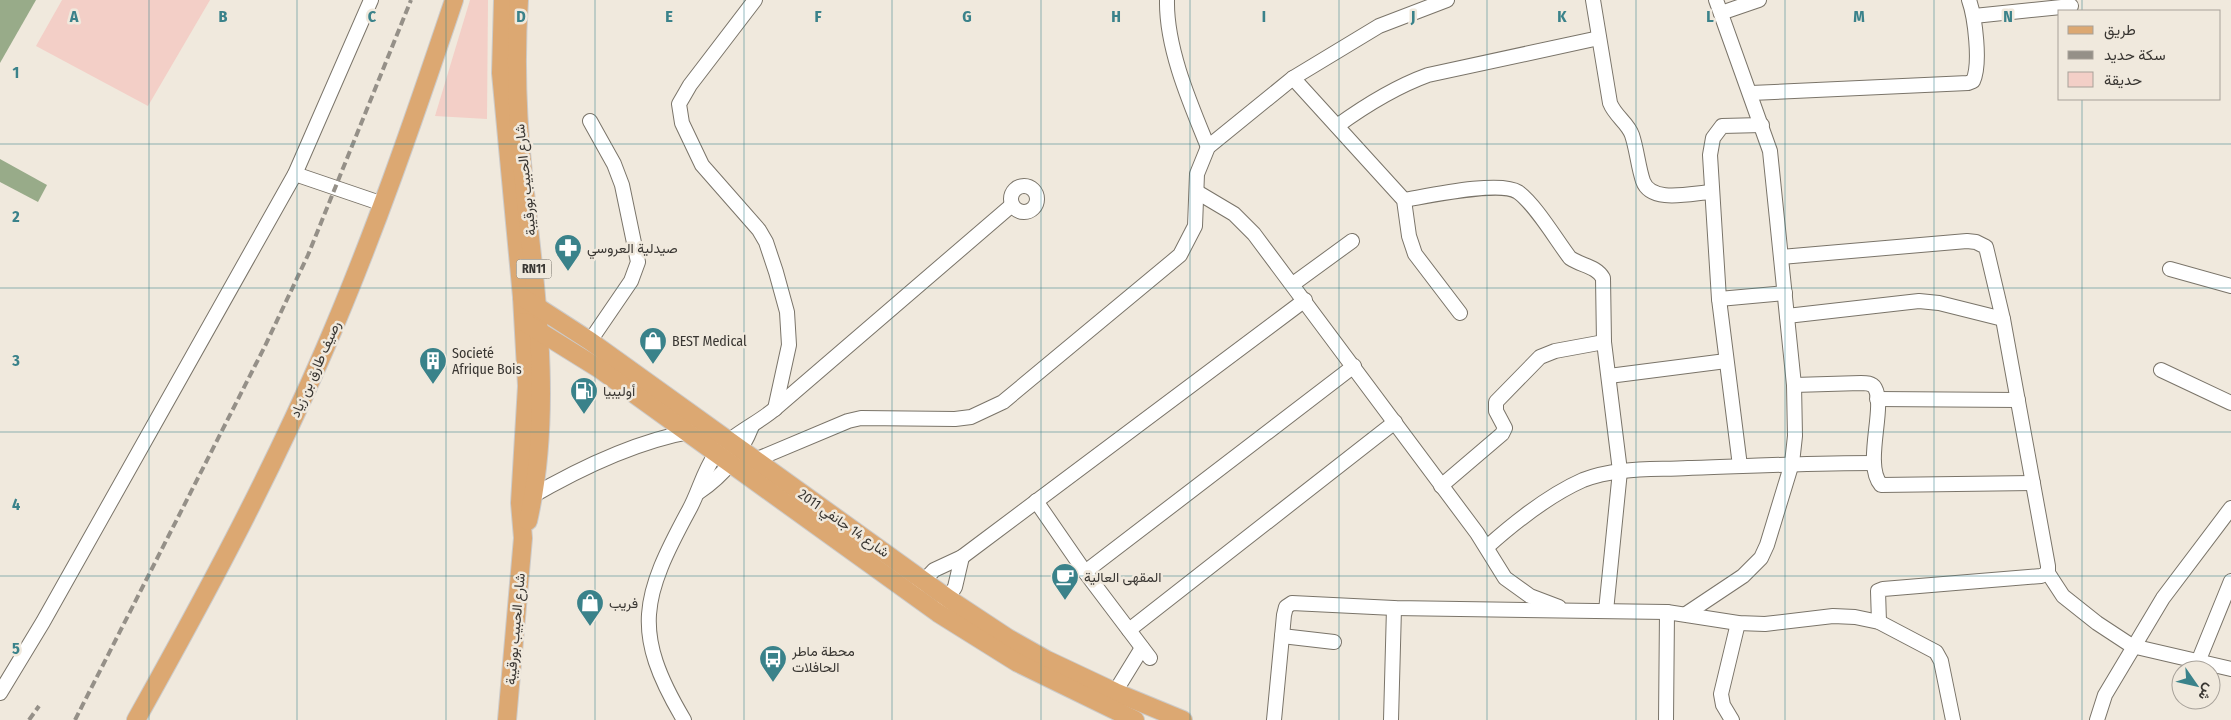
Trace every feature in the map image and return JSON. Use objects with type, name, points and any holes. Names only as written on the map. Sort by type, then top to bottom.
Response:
[{"type":"main road","name":"رصيف طارق بن زياد","points":[[136,720],[223,563],[287,434],[341,312],[383,204],[454,0]]},
{"type":"main road","name":"شارع الحبيب بورقيبة","points":[[503,0],[500,74],[522,297],[531,326]]},
{"type":"main road","name":"شارع الحبيب بورقيبة","points":[[507,720],[526,499],[526,394],[531,326],[538,305],[517,105],[518,0]]},
{"type":"main road","name":"شارع 14 جانفي 2011","points":[[522,297],[538,305],[590,341],[710,428],[735,451],[923,580],[943,606],[1018,663],[1135,720]]},
{"type":"main road","name":"شارع 14 جانفي 2011","points":[[531,326],[598,368],[687,432],[735,451]]},
{"type":"main road","name":"شارع 14 جانفي 2011","points":[[735,451],[731,465],[912,595],[943,606],[1115,692],[1183,720]]},
{"type":"street","points":[[0,693],[76,564],[295,174],[371,0]]},
{"type":"street","points":[[755,0],[690,85],[679,104],[682,123],[702,165],[758,230],[766,242],[776,272],[787,312],[789,336],[775,409]]},
{"type":"street","points":[[1167,0],[1170,36],[1188,95],[1208,146]]},
{"type":"street","points":[[735,451],[848,420],[869,418],[955,419],[977,414],[1003,402],[1180,255],[1195,226],[1197,174],[1208,146],[1293,78],[1379,26],[1447,0]]},
{"type":"street","points":[[1593,0],[1610,103],[1613,111],[1632,133],[1647,189],[1660,194],[1711,192]]},
{"type":"street","points":[[1686,614],[1743,576],[1761,558],[1767,545],[1792,463],[1795,436],[1794,386],[1770,150],[1719,7],[1759,0]]},
{"type":"street","points":[[1751,93],[1968,83],[1973,80],[1976,71],[1974,16],[1969,0]]},
{"type":"street","points":[[1974,16],[2071,6]]},
{"type":"street","points":[[1337,126],[1382,96],[1428,75],[1599,38]]},
{"type":"street","points":[[1293,78],[1404,200],[1409,236],[1415,254],[1460,313]]},
{"type":"street","points":[[590,121],[614,164],[622,185],[638,262],[630,281],[590,341]]},
{"type":"street","points":[[1740,466],[1719,299],[1710,155],[1717,130],[1729,124],[1762,125]]},
{"type":"street","points":[[295,174],[383,204]]},
{"type":"street","points":[[1404,200],[1487,188],[1509,188],[1525,198],[1570,258],[1599,271],[1604,288],[1604,342],[1620,471],[1606,611]]},
{"type":"street","points":[[1197,192],[1245,223],[1305,300],[1487,547],[1497,568],[1516,588],[1567,610]]},
{"type":"street","points":[[684,720],[664,686],[655,664],[650,644],[650,603],[661,564],[699,492],[702,478],[735,451],[752,426],[775,409],[1012,205]]},
{"type":"street","points":[[1293,284],[1352,241]]},
{"type":"street","points":[[1781,257],[1976,242],[1986,247],[2004,319],[2048,573],[2063,596],[2097,623],[2132,646],[2190,660]]},
{"type":"street","points":[[2170,269],[2231,286]]},
{"type":"street","points":[[1719,299],[1785,293]]},
{"type":"street","points":[[912,595],[923,580],[934,570],[962,557],[1305,300]]},
{"type":"street","points":[[1787,316],[1919,301],[1939,302],[2004,319]]},
{"type":"street","points":[[1441,486],[1502,434],[1505,428],[1496,411],[1496,402],[1534,361],[1555,351],[1604,342]]},
{"type":"street","points":[[1609,376],[1726,361]]},
{"type":"street","points":[[1085,572],[1354,366]]},
{"type":"street","points":[[2161,370],[2231,403]]},
{"type":"street","points":[[1794,386],[1869,383],[1874,388],[1877,398],[1874,463],[1877,480],[1881,485],[2033,483]]},
{"type":"street","points":[[1877,398],[2018,400]]},
{"type":"street","points":[[1129,630],[1395,422]]},
{"type":"street","points":[[526,499],[561,479],[632,448],[668,436],[710,428]]},
{"type":"street","points":[[1487,547],[1509,528],[1565,490],[1585,480],[1620,471],[1792,463],[1874,463]]},
{"type":"street","points":[[699,492],[731,465]]},
{"type":"street","points":[[1036,501],[1085,572],[1146,653],[1115,692]]},
{"type":"street","points":[[2097,720],[2105,695],[2132,646],[2163,598],[2231,508]]},
{"type":"street","points":[[943,606],[955,587],[962,557]]},
{"type":"street","points":[[1879,622],[1877,596],[1878,591],[1884,588],[2041,576],[2048,573]]},
{"type":"street","points":[[2199,660],[2231,582]]},
{"type":"street","points":[[1274,720],[1286,607],[1292,603],[1394,608],[1666,612],[1765,624],[1833,616],[1856,617],[1879,622],[1936,652],[1941,661],[1953,720]]},
{"type":"street","points":[[1391,720],[1394,608]]},
{"type":"street","points":[[1666,612],[1666,720]]},
{"type":"street","points":[[1732,720],[1723,704],[1721,694],[1738,622]]},
{"type":"street","points":[[1282,636],[1334,642]]},
{"type":"green space","points":[[62,0],[210,0],[148,106],[36,46]]},
{"type":"green space","points":[[470,0],[488,0],[487,119],[435,116]]},
{"type":"shaded area","points":[[0,0],[36,0],[0,63]]},
{"type":"shaded area","points":[[0,159],[47,185],[38,202],[0,182]]},
{"type":"railway","points":[[75,720],[264,348],[308,255],[411,0]]},
{"type":"railway","points":[[29,720],[39,706]]},
{"type":"place","name":"صيدلية العروسي","points":[[568,272]]},
{"type":"place","name":"BEST Medical","points":[[653,365]]},
{"type":"place","name":"Societé Afrique Bois","points":[[433,385]]},
{"type":"place","name":"أوليبيا","points":[[584,415]]},
{"type":"place","name":"المقهى العالية","points":[[1065,601]]},
{"type":"place","name":"فريب","points":[[590,627]]},
{"type":"place","name":"محطة ماطر الحافلات","points":[[773,683]]}]
